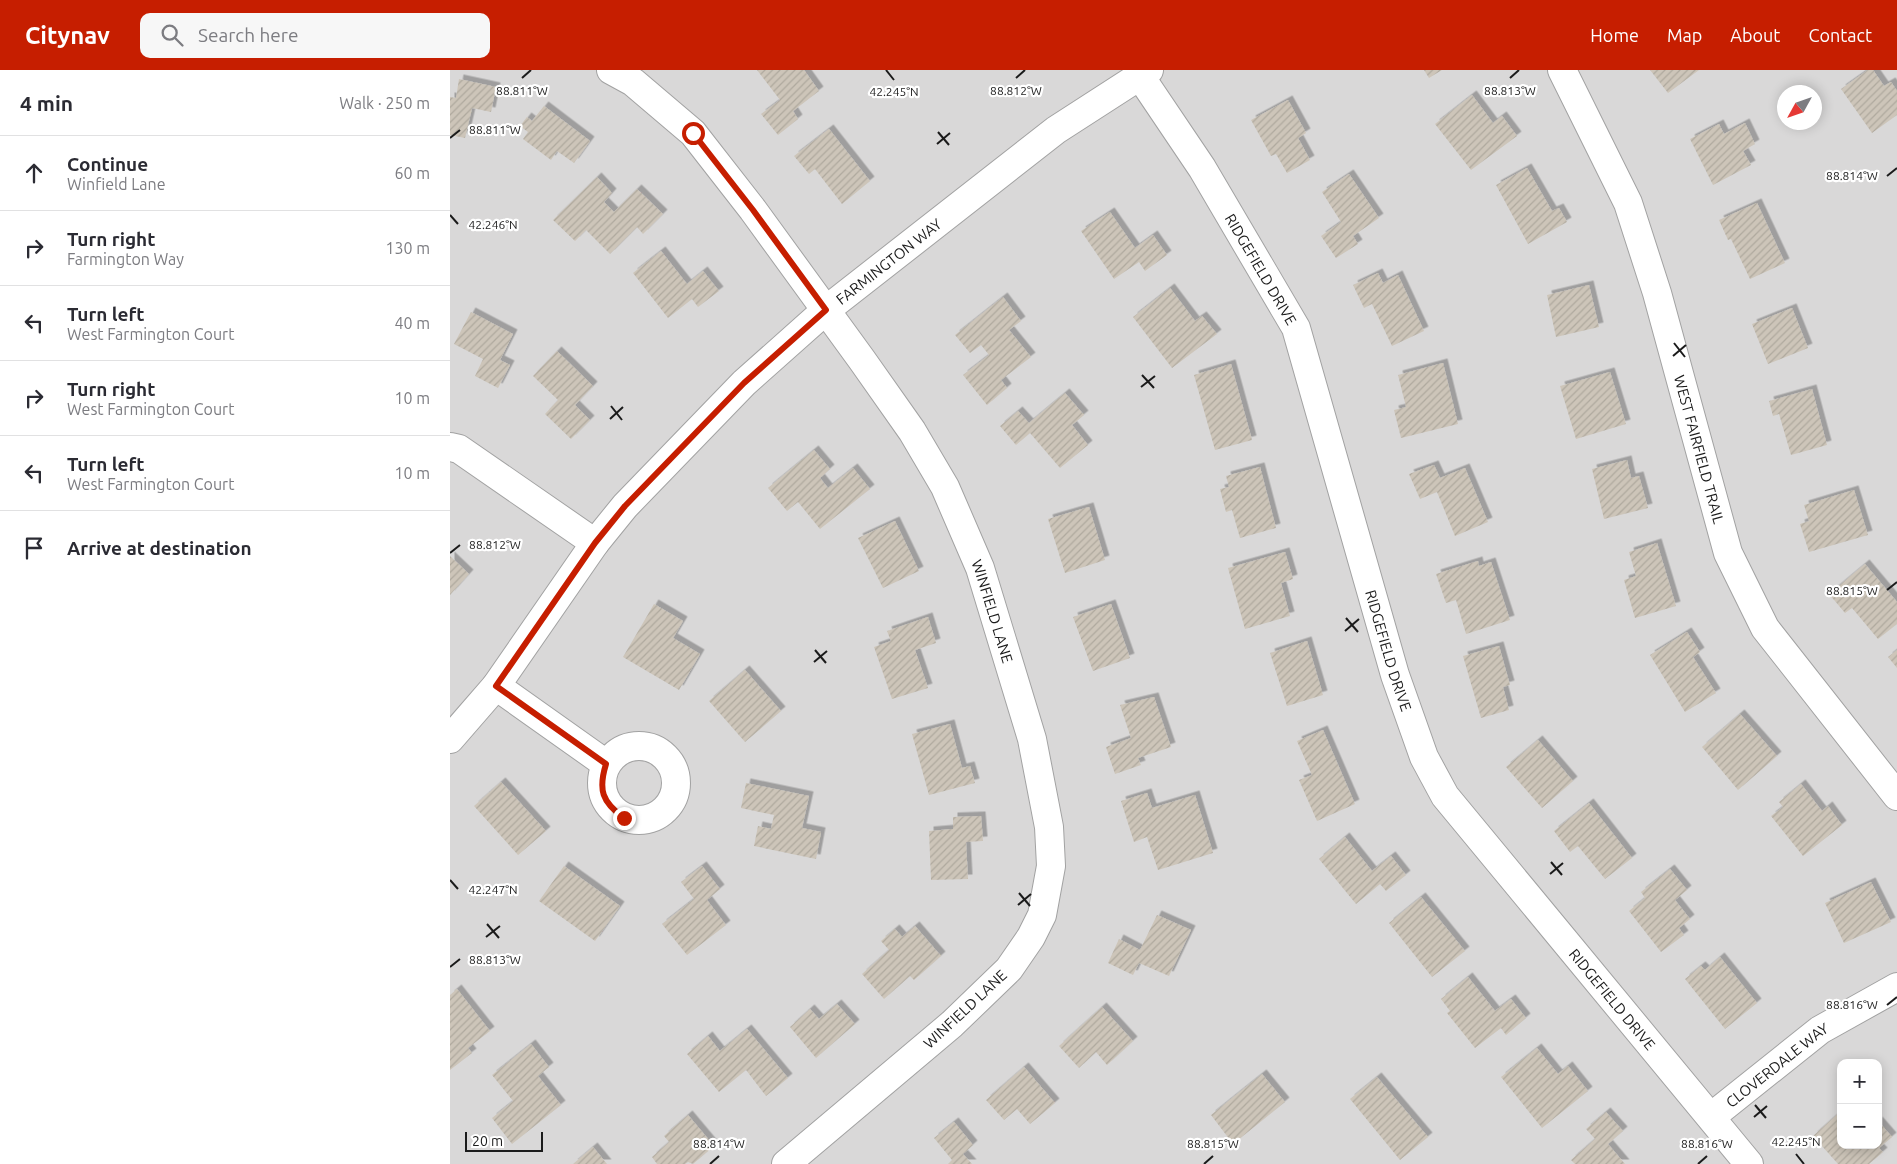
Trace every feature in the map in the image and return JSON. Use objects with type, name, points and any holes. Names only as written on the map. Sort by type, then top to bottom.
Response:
[{"type":"street","name":"WINFIELD LANE","points":[[612,70],[633,82],[693,133],[753,210],[826,310],[912,431],[945,487],[980,568],[1032,739],[1049,827],[1051,866],[1042,914],[1031,937],[1009,968],[952,1024],[786,1164]]},
{"type":"street","name":"WEST FAIRFIELD TRAIL","points":[[1562,70],[1628,203],[1657,292],[1728,553],[1765,628],[1897,796]]},
{"type":"street","name":"FARMINGTON WAY","points":[[450,739],[496,686],[595,543],[625,506],[744,383],[826,310],[1056,130],[1144,73]]},
{"type":"street","name":"RIDGEFIELD DRIVE","points":[[1144,73],[1207,175],[1296,328],[1395,675],[1424,757],[1445,796],[1749,1164]]},
{"type":"street","points":[[450,447],[459,450],[595,543]]},
{"type":"street","points":[[496,686],[606,764]]},
{"type":"street","name":"CLOVERDALE WAY","points":[[1711,1117],[1820,1030],[1897,987]]},
{"type":"shaded area","points":[[450,70],[1897,70],[1897,1164],[450,1164]]},
{"type":"building","points":[[757,70],[804,70],[819,91],[793,111],[798,119],[778,135],[761,114],[780,100]]},
{"type":"building","points":[[1424,70],[1442,70],[1429,78]]},
{"type":"building","points":[[1650,70],[1699,70],[1668,93]]},
{"type":"building","points":[[1868,70],[1873,70],[1884,86],[1891,82],[1897,91],[1897,115],[1872,133],[1841,89]]},
{"type":"building","points":[[459,79],[496,87],[491,112],[472,108],[465,138],[450,135],[450,97],[456,98]]},
{"type":"building","points":[[1472,95],[1493,123],[1502,116],[1517,136],[1471,170],[1435,124]]},
{"type":"building","points":[[1288,100],[1306,133],[1298,138],[1310,160],[1287,173],[1276,154],[1271,156],[1251,120]]},
{"type":"building","points":[[544,106],[590,141],[574,163],[557,151],[551,160],[523,139],[528,132],[520,126],[527,117],[532,121]]},
{"type":"building","points":[[1745,123],[1755,144],[1743,151],[1751,165],[1713,185],[1690,139],[1719,124],[1724,134]]},
{"type":"building","points":[[829,129],[870,181],[842,204],[815,169],[809,174],[794,156]]},
{"type":"building","points":[[1527,168],[1552,211],[1559,208],[1567,222],[1528,244],[1496,185]]},
{"type":"building","points":[[1349,174],[1379,218],[1353,236],[1358,244],[1336,258],[1321,236],[1341,222],[1322,192]]},
{"type":"building","points":[[597,177],[612,193],[604,202],[614,212],[637,189],[663,214],[643,234],[637,227],[610,254],[586,230],[575,241],[553,220]]},
{"type":"building","points":[[1757,203],[1785,263],[1750,279],[1731,239],[1728,240],[1719,220]]},
{"type":"building","points":[[1110,212],[1135,248],[1153,235],[1167,255],[1145,271],[1139,262],[1114,279],[1081,231]]},
{"type":"building","points":[[661,251],[687,284],[703,271],[719,291],[698,307],[692,299],[668,318],[633,273]]},
{"type":"building","points":[[1378,273],[1383,283],[1398,275],[1424,331],[1392,346],[1372,304],[1364,308],[1353,285]]},
{"type":"building","points":[[1589,285],[1599,327],[1556,337],[1547,295]]},
{"type":"building","points":[[1170,288],[1195,321],[1202,316],[1217,334],[1172,368],[1133,317]]},
{"type":"building","points":[[1003,297],[1021,321],[1009,330],[1031,357],[1001,380],[1007,388],[987,405],[963,375],[989,355],[981,345],[970,353],[955,335]]},
{"type":"building","points":[[1792,308],[1808,348],[1768,364],[1752,324]]},
{"type":"building","points":[[471,312],[513,334],[500,360],[510,365],[498,388],[475,376],[483,359],[454,344]]},
{"type":"building","points":[[557,351],[593,386],[575,405],[590,420],[571,439],[545,414],[558,400],[533,376]]},
{"type":"building","points":[[1443,363],[1458,424],[1401,438],[1394,410],[1406,407],[1398,375]]},
{"type":"building","points":[[1231,364],[1252,440],[1215,450],[1194,375]]},
{"type":"building","points":[[1610,372],[1626,424],[1576,439],[1560,386]]},
{"type":"building","points":[[1812,389],[1827,445],[1791,455],[1779,414],[1773,416],[1769,401]]},
{"type":"building","points":[[1065,393],[1084,415],[1072,425],[1088,445],[1060,468],[1030,433],[1016,445],[1000,426],[1018,411],[1029,423]]},
{"type":"building","points":[[814,450],[830,469],[820,478],[828,488],[853,468],[870,489],[820,529],[798,502],[787,511],[768,488]]},
{"type":"building","points":[[1627,460],[1631,478],[1639,476],[1648,508],[1604,519],[1592,469]]},
{"type":"building","points":[[1434,465],[1440,478],[1465,468],[1488,522],[1455,536],[1437,492],[1420,499],[1409,474]]},
{"type":"building","points":[[1260,467],[1276,528],[1240,538],[1232,510],[1226,512],[1220,489],[1229,487],[1226,476]]},
{"type":"building","points":[[1854,490],[1868,535],[1809,552],[1800,524],[1809,521],[1804,505]]},
{"type":"building","points":[[1089,507],[1105,560],[1065,573],[1048,519]]},
{"type":"building","points":[[895,521],[919,571],[883,588],[858,538]]},
{"type":"building","points":[[1657,543],[1676,606],[1635,618],[1624,580],[1636,576],[1629,552]]},
{"type":"building","points":[[1285,552],[1293,579],[1281,583],[1290,616],[1245,629],[1228,568]]},
{"type":"building","points":[[450,556],[469,574],[450,595]]},
{"type":"building","points":[[1478,561],[1479,566],[1491,562],[1510,620],[1466,634],[1456,600],[1446,603],[1436,574]]},
{"type":"building","points":[[1865,564],[1897,602],[1897,624],[1878,639],[1852,608],[1845,613],[1829,594]]},
{"type":"building","points":[[654,604],[683,621],[673,638],[700,654],[679,690],[623,657]]},
{"type":"building","points":[[1111,604],[1130,658],[1093,671],[1073,617]]},
{"type":"building","points":[[928,617],[936,643],[915,650],[928,688],[892,699],[874,647],[891,641],[887,631]]},
{"type":"building","points":[[1687,632],[1700,652],[1693,657],[1716,693],[1685,712],[1650,655]]},
{"type":"building","points":[[1307,641],[1323,695],[1287,706],[1270,653]]},
{"type":"building","points":[[1499,646],[1510,685],[1503,687],[1509,710],[1481,718],[1463,656]]},
{"type":"building","points":[[1897,650],[1897,668],[1888,657]]},
{"type":"building","points":[[745,670],[781,711],[745,742],[709,701]]},
{"type":"building","points":[[1154,697],[1171,747],[1138,758],[1141,765],[1115,774],[1106,747],[1131,738],[1120,705]]},
{"type":"building","points":[[1740,714],[1777,756],[1738,790],[1702,747]]},
{"type":"building","points":[[950,724],[962,768],[970,766],[975,783],[929,795],[912,734]]},
{"type":"building","points":[[1323,730],[1355,804],[1317,821],[1299,780],[1312,775],[1297,741]]},
{"type":"building","points":[[1538,740],[1573,781],[1542,808],[1506,767]]},
{"type":"building","points":[[501,782],[546,831],[518,855],[474,806]]},
{"type":"building","points":[[746,783],[809,796],[802,828],[821,832],[816,859],[754,846],[758,826],[771,829],[774,815],[741,808]]},
{"type":"building","points":[[1801,784],[1822,811],[1828,806],[1842,825],[1803,856],[1771,816],[1783,807],[1779,802]]},
{"type":"building","points":[[1147,793],[1152,808],[1195,795],[1213,853],[1158,870],[1147,837],[1134,842],[1121,801]]},
{"type":"building","points":[[1589,803],[1632,858],[1605,879],[1578,846],[1570,852],[1554,831]]},
{"type":"building","points":[[981,816],[983,841],[966,842],[968,879],[931,880],[929,831],[953,829],[953,817]]},
{"type":"building","points":[[1345,837],[1372,871],[1391,856],[1406,875],[1386,891],[1380,884],[1356,904],[1319,859]]},
{"type":"building","points":[[564,866],[620,906],[595,941],[539,901]]},
{"type":"building","points":[[702,866],[720,889],[707,900],[726,925],[687,955],[662,924],[694,899],[681,882]]},
{"type":"building","points":[[1670,869],[1687,890],[1675,900],[1690,919],[1679,928],[1684,935],[1661,952],[1629,911],[1645,898],[1641,892]]},
{"type":"building","points":[[1871,882],[1891,922],[1844,943],[1825,903]]},
{"type":"building","points":[[1421,897],[1465,951],[1432,977],[1389,923]]},
{"type":"building","points":[[1157,915],[1191,930],[1169,976],[1139,963],[1133,975],[1108,963],[1119,939],[1140,950]]},
{"type":"building","points":[[915,926],[941,956],[914,980],[910,976],[884,999],[862,974],[889,950],[881,941],[895,929],[902,937]]},
{"type":"building","points":[[1720,957],[1757,1003],[1725,1029],[1685,979],[1701,966],[1705,970]]},
{"type":"building","points":[[1468,977],[1495,1011],[1511,999],[1526,1018],[1506,1035],[1501,1028],[1475,1048],[1447,1013],[1450,1011],[1441,999]]},
{"type":"building","points":[[457,989],[490,1031],[468,1048],[472,1053],[450,1070],[450,995]]},
{"type":"building","points":[[837,1004],[855,1024],[816,1058],[790,1027],[810,1009],[819,1019]]},
{"type":"building","points":[[1102,1007],[1133,1041],[1107,1065],[1096,1052],[1079,1068],[1059,1046]]},
{"type":"building","points":[[747,1029],[788,1078],[766,1096],[746,1070],[719,1092],[687,1054],[708,1036],[720,1051]]},
{"type":"building","points":[[531,1044],[549,1067],[538,1076],[561,1105],[512,1144],[492,1118],[513,1101],[492,1075]]},
{"type":"building","points":[[1537,1048],[1558,1074],[1568,1066],[1588,1091],[1542,1128],[1501,1077]]},
{"type":"building","points":[[1024,1067],[1055,1103],[1030,1124],[1017,1109],[1004,1120],[986,1100]]},
{"type":"building","points":[[1262,1074],[1285,1102],[1233,1144],[1211,1115]]},
{"type":"building","points":[[1377,1077],[1428,1137],[1400,1160],[1350,1099]]},
{"type":"building","points":[[1606,1112],[1623,1131],[1608,1144],[1625,1164],[1575,1164],[1571,1160],[1595,1139],[1586,1129]]},
{"type":"building","points":[[688,1115],[714,1146],[693,1164],[688,1162],[685,1164],[657,1164],[652,1157],[669,1142],[664,1136]]},
{"type":"building","points":[[1837,1115],[1837,1149],[1880,1149],[1883,1152],[1869,1164],[1838,1164],[1813,1136]]},
{"type":"building","points":[[954,1122],[973,1145],[963,1154],[972,1164],[948,1164],[952,1160],[934,1138]]},
{"type":"building","points":[[1882,1126],[1892,1137],[1882,1145]]},
{"type":"building","points":[[593,1147],[607,1164],[573,1164]]},
{"type":"route","points":[[624,818],[611,808],[603,795],[601,780],[606,764],[496,686],[595,543],[625,506],[744,383],[826,310],[753,210],[693,133]]}]
